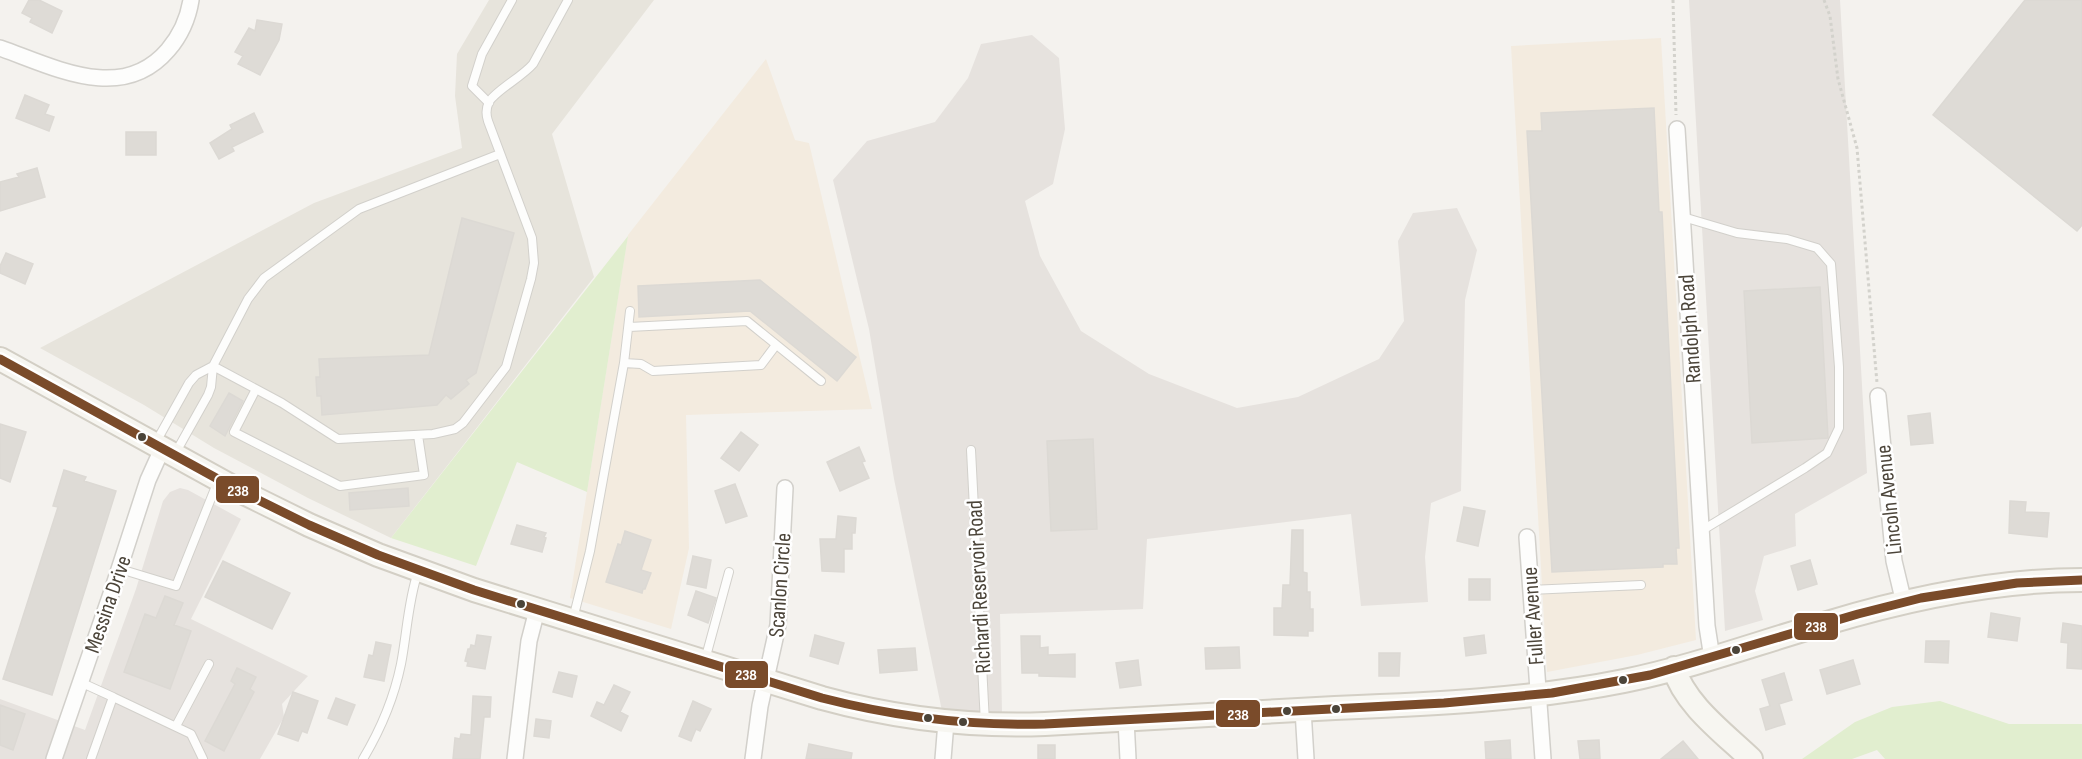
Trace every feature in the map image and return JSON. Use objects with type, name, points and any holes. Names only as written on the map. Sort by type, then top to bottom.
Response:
[{"type":"main road","points":[[0,359],[219,480],[287,514],[419,571],[765,681],[864,709],[946,722],[1024,725],[1456,702],[1538,695],[1625,681],[1713,658],[1829,622],[1904,603],[1990,586],[2082,580]]},
{"type":"main road","points":[[1674,668],[1680,684],[1691,701],[1751,759]]},
{"type":"street","points":[[0,48],[82,76],[125,77],[146,69],[165,53],[181,32],[191,0]]},
{"type":"street","name":"Randolph Road","points":[[1677,129],[1707,626],[1713,658]]},
{"type":"street","name":"Lincoln Avenue","points":[[1878,396],[1894,561],[1904,603]]},
{"type":"street","name":"Messina Drive","points":[[54,759],[120,569],[148,480],[163,450]]},
{"type":"street","name":"Scanlon Circle","points":[[753,759],[765,681],[778,625],[785,488]]},
{"type":"street","name":"Fuller Avenue","points":[[1527,537],[1543,759]]},
{"type":"street","points":[[514,759],[530,641],[537,610]]},
{"type":"street","points":[[1303,710],[1306,759]]},
{"type":"street","points":[[1126,720],[1128,759]]},
{"type":"street","points":[[943,759],[946,722]]},
{"type":"lane","points":[[489,103],[472,86],[482,54],[512,0]]},
{"type":"lane","points":[[213,366],[295,411],[338,439],[444,432],[463,423],[498,378],[510,357],[531,279],[533,250],[531,238],[486,115],[489,103],[533,64],[568,0]]},
{"type":"lane","points":[[163,450],[208,395],[213,366],[252,293],[264,278],[359,209],[501,154]]},
{"type":"lane","points":[[1682,217],[1737,233],[1786,239],[1817,248],[1832,264],[1839,368],[1839,428],[1827,453],[1701,531]]},
{"type":"lane","points":[[573,621],[590,551],[624,363],[630,311]]},
{"type":"lane","points":[[628,327],[747,321],[821,381]]},
{"type":"lane","points":[[624,363],[641,364],[653,371],[761,365],[776,345]]},
{"type":"lane","points":[[163,450],[189,383],[196,375],[213,366]]},
{"type":"lane","points":[[255,389],[234,432],[340,486],[424,475],[418,435]]},
{"type":"lane","name":"Richardi Reservoir Road","points":[[971,450],[985,724]]},
{"type":"lane","points":[[120,569],[176,586],[219,480]]},
{"type":"lane","points":[[363,759],[383,723],[396,685],[404,650],[411,598],[419,571]]},
{"type":"lane","points":[[704,662],[729,572]]},
{"type":"lane","points":[[1530,590],[1641,585]]},
{"type":"lane","points":[[176,726],[209,664]]},
{"type":"lane","points":[[80,682],[191,734],[202,759]]},
{"type":"lane","points":[[91,759],[113,697]]},
{"type":"path","points":[[1673,0],[1677,129]]},
{"type":"path","points":[[1824,0],[1830,16],[1838,79],[1857,148],[1878,396]]},
{"type":"shaded area","points":[[489,0],[654,0],[552,134],[594,277],[391,538],[308,498],[214,448],[144,405],[40,348],[314,203],[462,148],[455,96],[457,54]]},
{"type":"shaded area","points":[[1689,0],[1840,0],[1867,473],[1795,514],[1796,546],[1764,556],[1755,591],[1763,620],[1725,631]]},
{"type":"shaded area","points":[[1032,35],[1059,58],[1065,129],[1053,184],[1025,201],[1040,256],[1081,331],[1149,374],[1237,408],[1298,397],[1379,359],[1404,321],[1398,241],[1413,213],[1457,208],[1477,250],[1465,300],[1461,491],[1431,503],[1425,557],[1428,602],[1361,606],[1351,514],[1147,539],[1143,609],[1000,614],[1002,713],[942,711],[894,479],[869,329],[833,180],[867,141],[935,122],[968,78],[981,44]]},
{"type":"shaded area","points":[[1661,38],[1696,640],[1637,655],[1547,672],[1511,46]]},
{"type":"shaded area","points":[[766,59],[795,140],[809,143],[872,409],[686,415],[689,548],[671,629],[570,598],[628,235]]},
{"type":"shaded area","points":[[180,488],[188,490],[241,519],[191,619],[308,676],[282,704],[284,717],[260,759],[0,759],[0,699],[85,730],[136,589],[163,501],[170,492]]},
{"type":"green space","points":[[628,236],[587,492],[517,462],[476,566],[391,538]]},
{"type":"green space","points":[[1940,701],[2009,724],[2082,724],[2082,759],[1885,759],[1877,750],[1852,759],[1802,759],[1855,722],[1892,707]]},
{"type":"building","points":[[29,0],[39,0],[62,11],[52,33],[30,22],[32,18],[22,13]]},
{"type":"building","points":[[2025,0],[2082,0],[2082,225],[2077,231],[1933,115]]},
{"type":"building","points":[[257,20],[282,24],[279,40],[260,75],[238,64],[243,56],[235,52],[249,28],[255,31]]},
{"type":"building","points":[[25,95],[49,105],[45,114],[54,117],[49,131],[16,118]]},
{"type":"building","points":[[1654,108],[1659,212],[1662,212],[1679,548],[1676,548],[1677,564],[1663,564],[1663,567],[1552,572],[1527,131],[1542,131],[1541,113]]},
{"type":"building","points":[[254,113],[263,132],[232,147],[234,151],[219,159],[210,143],[232,129],[230,125]]},
{"type":"building","points":[[126,132],[156,132],[156,155],[126,155]]},
{"type":"building","points":[[37,168],[45,197],[0,211],[0,182],[19,177],[17,174]]},
{"type":"building","points":[[462,218],[514,233],[476,373],[466,380],[469,384],[451,399],[446,395],[437,405],[322,415],[321,396],[317,396],[316,377],[320,377],[319,359],[429,355]]},
{"type":"building","points":[[6,253],[33,264],[25,284],[0,273],[0,266]]},
{"type":"building","points":[[760,280],[856,357],[837,381],[750,311],[639,317],[638,286]]},
{"type":"building","points":[[1820,287],[1828,438],[1752,443],[1744,291]]},
{"type":"building","points":[[229,393],[243,401],[225,436],[210,426]]},
{"type":"building","points":[[1930,413],[1933,443],[1911,445],[1908,416]]},
{"type":"building","points":[[0,424],[26,432],[10,482],[0,478]]},
{"type":"building","points":[[741,432],[758,445],[739,471],[721,458]]},
{"type":"building","points":[[1093,439],[1097,529],[1051,531],[1047,441]]},
{"type":"building","points":[[859,447],[869,478],[840,491],[827,462]]},
{"type":"building","points":[[64,470],[86,477],[84,481],[116,491],[52,695],[3,679],[58,507],[53,506]]},
{"type":"building","points":[[735,484],[747,516],[726,523],[715,491]]},
{"type":"building","points":[[408,488],[409,506],[350,510],[349,493]]},
{"type":"building","points":[[2010,501],[2026,502],[2025,512],[2049,513],[2047,537],[2009,533]]},
{"type":"building","points":[[1464,507],[1485,511],[1478,546],[1457,541]]},
{"type":"building","points":[[838,516],[856,518],[855,533],[852,533],[852,549],[844,549],[844,572],[822,571],[820,539],[836,539]]},
{"type":"building","points":[[517,525],[546,533],[542,552],[511,544]]},
{"type":"building","points":[[1292,530],[1303,530],[1303,572],[1307,573],[1307,592],[1310,592],[1310,609],[1313,609],[1313,631],[1308,631],[1308,636],[1274,635],[1274,608],[1282,608],[1283,585],[1290,585]]},
{"type":"building","points":[[625,531],[651,540],[641,570],[651,573],[642,593],[606,582],[618,544],[621,545]]},
{"type":"building","points":[[693,556],[711,560],[706,588],[687,584]]},
{"type":"building","points":[[1810,560],[1817,584],[1798,590],[1791,566]]},
{"type":"building","points":[[223,561],[290,593],[272,629],[205,597]]},
{"type":"building","points":[[1469,579],[1490,579],[1490,600],[1469,600]]},
{"type":"building","points":[[696,591],[716,598],[708,623],[688,615]]},
{"type":"building","points":[[165,596],[183,603],[174,625],[191,631],[170,689],[124,672],[145,614],[156,618]]},
{"type":"building","points":[[1991,613],[2020,618],[2017,641],[1988,637]]},
{"type":"building","points":[[2063,623],[2082,626],[2082,669],[2067,668],[2068,643],[2061,642]]},
{"type":"building","points":[[477,635],[491,637],[485,669],[467,666],[468,662],[465,661],[468,649],[471,645],[475,646]]},
{"type":"building","points":[[815,635],[844,643],[838,664],[810,656]]},
{"type":"building","points":[[1484,635],[1486,653],[1466,656],[1464,638]]},
{"type":"building","points":[[1021,636],[1040,636],[1040,648],[1048,647],[1048,655],[1075,654],[1075,677],[1022,673]]},
{"type":"building","points":[[1926,641],[1949,641],[1948,663],[1925,662]]},
{"type":"building","points":[[376,642],[391,645],[384,681],[364,677],[369,655],[373,656]]},
{"type":"building","points":[[1239,647],[1240,668],[1206,669],[1205,648]]},
{"type":"building","points":[[915,648],[917,670],[880,673],[878,650]]},
{"type":"building","points":[[1379,653],[1400,653],[1399,676],[1379,676]]},
{"type":"building","points":[[1138,660],[1141,685],[1120,688],[1116,663]]},
{"type":"building","points":[[1853,660],[1860,684],[1827,694],[1820,670]]},
{"type":"building","points":[[237,668],[256,677],[250,689],[254,692],[224,751],[205,741],[235,684],[231,681]]},
{"type":"building","points":[[559,672],[577,676],[572,697],[553,692]]},
{"type":"building","points":[[1784,673],[1792,700],[1779,704],[1785,724],[1766,730],[1760,709],[1770,706],[1762,680]]},
{"type":"building","points":[[614,685],[630,692],[620,712],[628,716],[621,731],[591,716],[597,702],[604,705]]},
{"type":"building","points":[[293,692],[318,701],[307,733],[302,731],[298,741],[278,734]]},
{"type":"building","points":[[473,696],[491,697],[490,717],[484,717],[480,759],[453,759],[455,738],[460,739],[461,734],[471,735]]},
{"type":"building","points":[[336,698],[355,705],[347,725],[328,718]]},
{"type":"building","points":[[693,701],[711,709],[700,731],[696,729],[691,741],[679,736]]},
{"type":"building","points":[[0,705],[25,714],[13,750],[0,745]]},
{"type":"building","points":[[536,719],[551,721],[549,738],[534,736]]},
{"type":"building","points":[[1510,740],[1511,759],[1486,759],[1485,742]]},
{"type":"building","points":[[1599,740],[1600,759],[1580,759],[1578,741]]},
{"type":"building","points":[[1683,741],[1698,759],[1661,759]]},
{"type":"building","points":[[809,744],[852,753],[851,759],[806,759]]},
{"type":"building","points":[[1038,745],[1055,745],[1055,759],[1038,759]]},
{"type":"transit line","name":"238","points":[[0,359],[236,489],[309,525],[378,555],[474,590],[822,698],[905,715],[961,722],[1045,724],[1444,703],[1552,693],[1650,675],[1858,614],[1921,598],[2017,583],[2082,580]]}]
